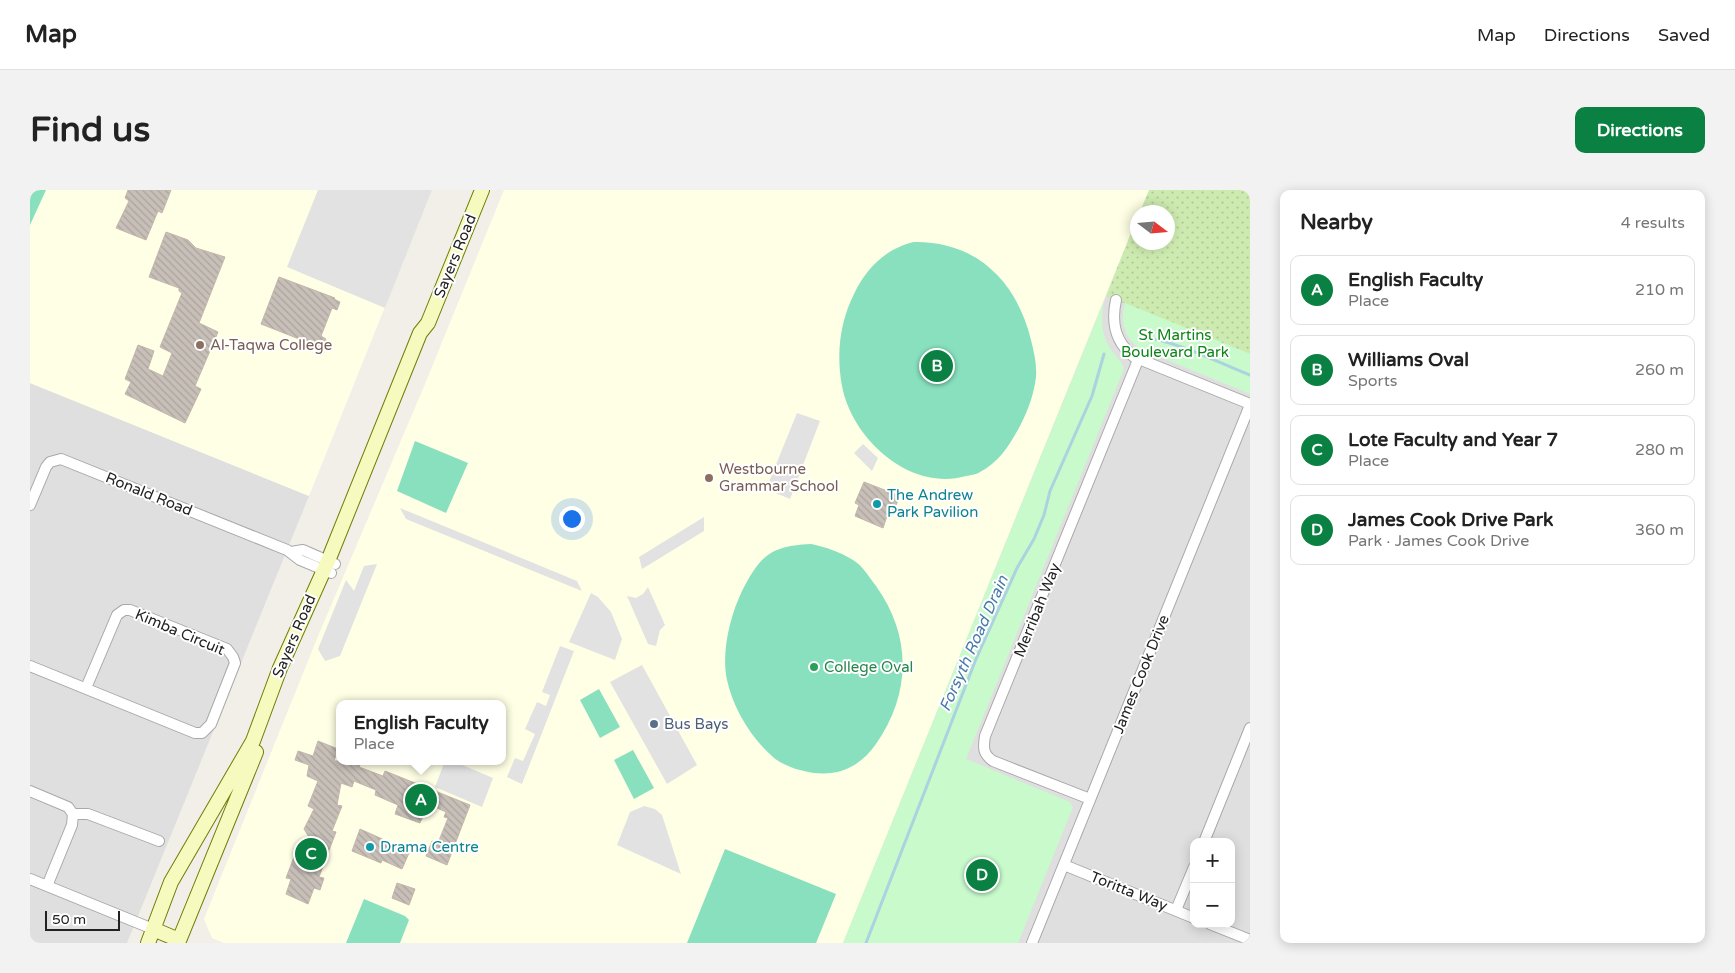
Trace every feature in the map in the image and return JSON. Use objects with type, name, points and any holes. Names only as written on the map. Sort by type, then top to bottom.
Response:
[{"type":"main road","name":"Sayers Road","points":[[178,942],[293,663],[420,333],[428,323],[482,190]]},
{"type":"main road","name":"Sayers Road","points":[[148,943],[171,882],[253,740],[268,697],[329,567]]},
{"type":"main road","points":[[253,740],[262,724],[286,666],[293,663]]},
{"type":"main road","points":[[153,929],[178,942]]},
{"type":"street","points":[[1116,300],[1114,310],[1115,330],[1121,343],[1138,360],[1250,404]]},
{"type":"street","name":"Merribah Way","points":[[1090,799],[993,761],[984,752],[983,746],[989,727],[1138,360]]},
{"type":"street","name":"James Cook Drive","points":[[1032,943],[1250,404]]},
{"type":"street","name":"Ronald Road","points":[[30,505],[50,462],[61,459],[291,552],[300,560],[329,567]]},
{"type":"street","name":"Kimba Circuit","points":[[30,666],[194,733],[202,733],[211,724],[235,663],[234,657],[227,649],[130,610],[124,610],[117,615],[86,688]]},
{"type":"street","points":[[1206,838],[1250,728]]},
{"type":"street","points":[[30,791],[68,807],[73,814],[72,825],[47,886]]},
{"type":"street","points":[[73,814],[88,814],[159,841]]},
{"type":"street","name":"Toritta Way","points":[[1064,865],[1190,916]]},
{"type":"street","points":[[1176,910],[1190,877]]},
{"type":"street","points":[[30,879],[153,929]]},
{"type":"street","points":[[1220,928],[1250,940]]},
{"type":"shaded area","name":"Al-Taqwa College","points":[[30,190],[432,190],[309,496],[30,383]]},
{"type":"shaded area","points":[[318,190],[432,190],[385,308],[287,267]]},
{"type":"shaded area","name":"Westbourne Grammar School","points":[[504,190],[1149,190],[1143,205],[1130,205],[1130,235],[843,943],[224,943],[212,938],[204,919],[316,641],[425,384]]},
{"type":"shaded area","points":[[1106,296],[1250,354],[1250,943],[843,943]]},
{"type":"shaded area","points":[[30,383],[309,496],[127,943],[30,943]]},
{"type":"shaded area","points":[[797,413],[820,421],[790,499],[766,489]]},
{"type":"shaded area","points":[[863,444],[878,458],[872,471],[854,453]]},
{"type":"shaded area","points":[[400,508],[577,581],[582,591],[406,519]]},
{"type":"shaded area","points":[[704,517],[704,531],[642,569],[639,557]]},
{"type":"shaded area","points":[[377,564],[340,656],[325,661],[318,649],[346,580],[354,591],[364,566]]},
{"type":"shaded area","points":[[648,587],[665,625],[660,630],[656,646],[648,644],[627,596],[636,598],[643,594]]},
{"type":"shaded area","points":[[591,593],[598,597],[611,612],[622,639],[615,660],[569,642]]},
{"type":"shaded area","points":[[560,646],[574,651],[522,784],[507,777],[515,758],[523,761],[535,734],[525,729],[537,702],[546,706],[550,695],[542,692]]},
{"type":"shaded area","name":"Bus Bays","points":[[642,665],[697,765],[667,784],[610,682]]},
{"type":"shaded area","points":[[443,765],[462,765],[493,778],[482,807],[435,787]]},
{"type":"shaded area","points":[[644,806],[655,809],[662,815],[681,874],[617,845],[630,812]]},
{"type":"green space","points":[[30,190],[46,190],[30,225]]},
{"type":"green space","points":[[1149,190],[1250,190],[1250,354],[1106,296],[1130,236],[1130,250],[1175,250],[1175,205],[1143,205]]},
{"type":"green space","points":[[914,242],[937,244],[957,249],[975,257],[991,269],[1016,300],[1025,319],[1031,340],[1036,363],[1036,377],[1026,413],[1009,445],[999,457],[987,468],[975,474],[945,479],[924,476],[905,469],[887,457],[871,442],[858,425],[848,406],[842,386],[839,362],[840,338],[845,316],[854,294],[878,260],[895,249]]},
{"type":"green space","points":[[1106,296],[1102,317],[1103,330],[1107,344],[1124,369],[966,759],[1070,802],[1073,807],[1018,943],[843,943]]},
{"type":"green space","name":"St Martins Boulevard Park","points":[[1125,303],[1250,354],[1250,394],[1138,348],[1129,338],[1124,328]]},
{"type":"green space","points":[[415,441],[468,463],[446,513],[397,491]]},
{"type":"green space","name":"College Oval","points":[[811,544],[843,555],[857,562],[863,568],[888,605],[901,645],[903,665],[896,705],[888,725],[876,744],[869,753],[852,766],[833,773],[822,774],[811,773],[786,765],[773,757],[757,741],[738,712],[730,691],[725,669],[730,623],[748,579],[761,561],[768,555],[785,547]]},
{"type":"green space","points":[[599,689],[620,727],[600,738],[580,700]]},
{"type":"green space","points":[[633,750],[654,788],[634,799],[614,760]]},
{"type":"green space","points":[[725,849],[836,894],[816,943],[687,943]]},
{"type":"green space","points":[[364,899],[405,916],[409,920],[400,943],[346,943]]},
{"type":"building","points":[[128,190],[171,190],[162,213],[158,211],[146,240],[116,228],[129,201],[125,198]]},
{"type":"building","points":[[166,232],[188,240],[196,248],[225,257],[199,323],[218,332],[195,386],[201,389],[185,423],[125,394],[131,382],[125,379],[138,345],[154,351],[148,369],[163,376],[172,353],[160,347],[182,293],[179,291],[179,288],[149,277]]},
{"type":"building","points":[[279,277],[335,298],[340,302],[337,310],[332,308],[321,336],[326,339],[322,348],[261,324]]},
{"type":"building","name":"The Andrew Park Pavilion","points":[[864,482],[900,496],[891,517],[887,516],[883,528],[855,516],[859,505],[855,503]]},
{"type":"building","points":[[318,741],[336,748],[334,761],[336,761],[336,765],[360,765],[359,767],[383,776],[385,771],[470,805],[447,865],[426,856],[432,841],[438,843],[448,818],[444,817],[446,812],[428,804],[420,823],[395,814],[398,805],[375,795],[376,790],[354,781],[352,787],[341,783],[337,805],[342,806],[332,831],[336,832],[319,877],[324,878],[320,890],[314,888],[308,904],[286,894],[291,879],[286,878],[300,841],[316,848],[304,829],[314,809],[308,806],[318,781],[307,776],[309,765],[295,760],[298,751],[313,756]]},
{"type":"building","name":"Drama Centre","points":[[360,829],[389,842],[388,845],[409,853],[402,869],[382,860],[381,863],[352,851]]},
{"type":"building","points":[[397,883],[415,889],[409,905],[392,898]]},
{"type":"waterway","name":"Forsyth Road Drain","points":[[1140,337],[1167,342],[1250,375]]},
{"type":"waterway","name":"Forsyth Road Drain","points":[[866,943],[976,659],[1017,568],[1034,539],[1044,515],[1050,491],[1092,396],[1104,354]]},
{"type":"place","name":"Al-Taqwa College","points":[[200,345]]},
{"type":"place","name":"Williams Oval","points":[[937,366]]},
{"type":"place","name":"Westbourne Grammar School","points":[[709,478]]},
{"type":"place","name":"The Andrew Park Pavilion","points":[[877,504]]},
{"type":"place","name":"College Oval","points":[[814,667]]},
{"type":"place","name":"Bus Bays","points":[[654,724]]},
{"type":"place","name":"English Faculty","points":[[421,800]]},
{"type":"place","name":"Drama Centre","points":[[370,847]]},
{"type":"place","name":"Lote Faculty and Year 7","points":[[311,854]]},
{"type":"place","name":"James Cook Drive Park","points":[[982,875]]}]
